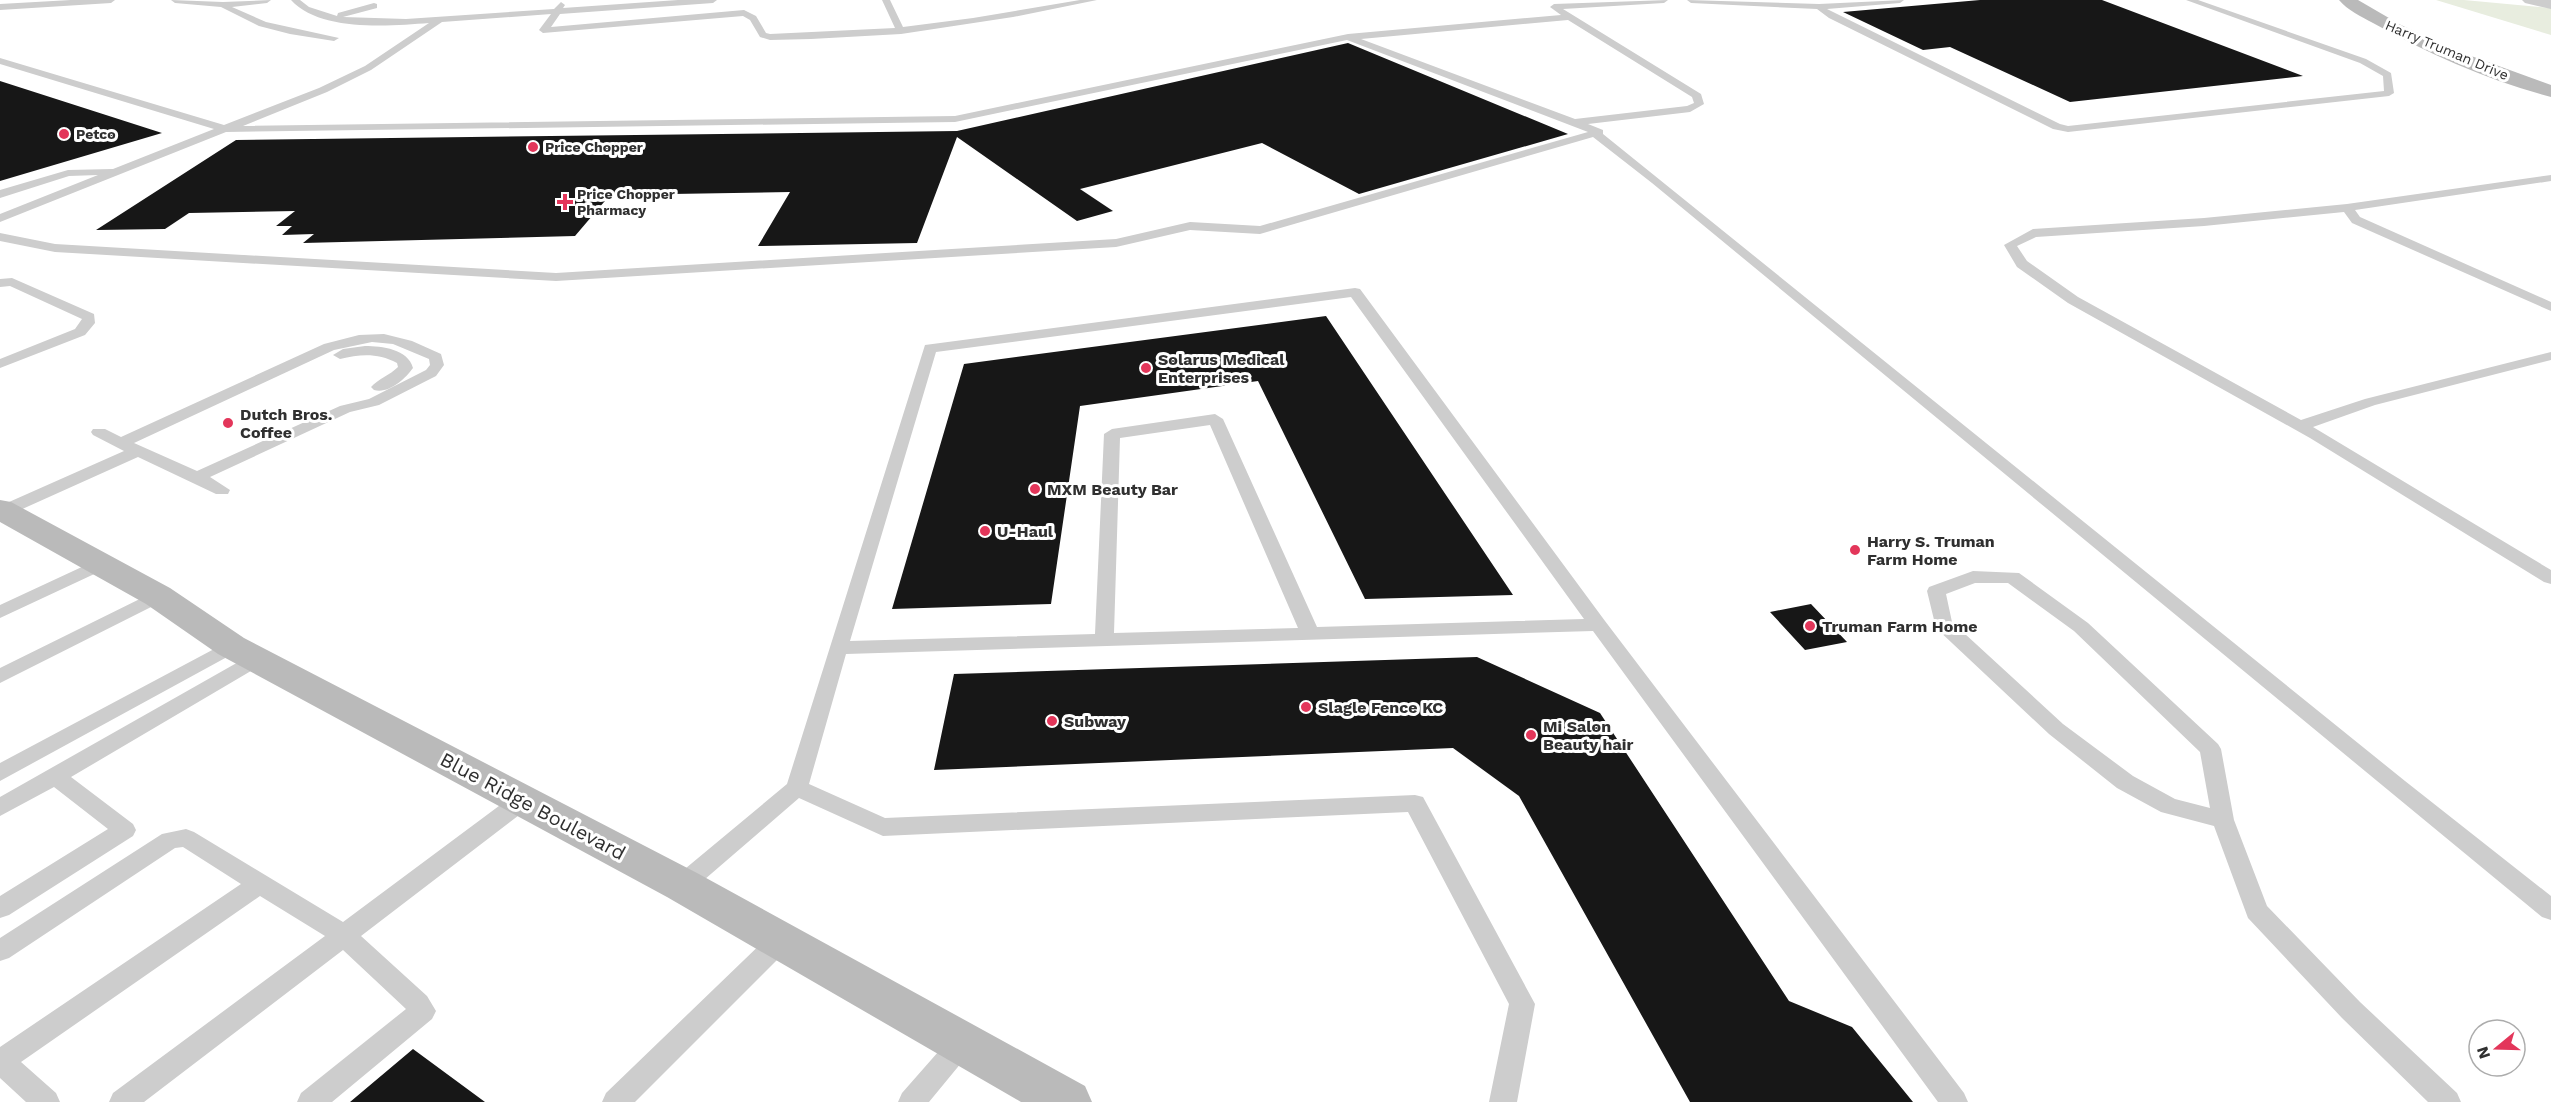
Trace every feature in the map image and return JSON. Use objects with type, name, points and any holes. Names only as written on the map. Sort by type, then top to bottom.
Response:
[{"type":"main road","name":"Harry Truman Drive","points":[[2347,0],[2416,40],[2483,68],[2551,91]]},
{"type":"main road","name":"Blue Ridge Boulevard","points":[[4,515],[158,596],[244,652],[682,885],[1067,1102]]},
{"type":"street","points":[[2530,0],[2551,4]]},
{"type":"lane","points":[[0,7],[111,0]]},
{"type":"lane","points":[[174,0],[223,5],[267,0]]},
{"type":"lane","points":[[295,0],[300,7],[332,17],[387,23],[713,0]]},
{"type":"lane","points":[[886,0],[901,30]]},
{"type":"lane","points":[[1033,0],[1041,10]]},
{"type":"lane","points":[[563,1],[543,30],[744,13],[753,18],[763,35],[825,37],[995,19],[1093,0]]},
{"type":"lane","points":[[1543,0],[1696,96],[1699,104],[1690,109],[1573,122]]},
{"type":"lane","points":[[1554,7],[1600,2],[1664,0]]},
{"type":"lane","points":[[1690,0],[1819,7],[1900,0]]},
{"type":"lane","points":[[1779,0],[1789,5]]},
{"type":"lane","points":[[1829,0],[1840,5]]},
{"type":"lane","points":[[1819,7],[1832,16],[2025,111],[2068,129],[2389,93],[2388,75],[2363,61],[2190,0]]},
{"type":"lane","points":[[223,5],[239,16],[264,26],[334,38]]},
{"type":"lane","points":[[0,14],[12,6]]},
{"type":"lane","points":[[332,17],[374,6]]},
{"type":"lane","points":[[0,61],[225,129],[956,119],[1348,37],[1570,16]]},
{"type":"lane","points":[[0,218],[323,90],[368,68],[440,20]]},
{"type":"lane","points":[[0,237],[55,248],[556,277],[1116,243],[1190,226],[1260,230],[1599,132],[1348,37]]},
{"type":"lane","points":[[1594,133],[1656,181],[2551,910]]},
{"type":"lane","points":[[0,194],[68,173],[122,171]]},
{"type":"lane","points":[[2551,178],[2347,208],[2204,222],[2033,233],[2010,245],[2022,264],[2073,300],[2300,426],[2551,578]]},
{"type":"lane","points":[[2347,208],[2356,220],[2551,307]]},
{"type":"lane","points":[[0,364],[63,341],[80,332],[88,323],[89,317],[6,283]]},
{"type":"lane","points":[[682,885],[797,788],[930,348],[1355,291],[1598,625],[1954,1102]]},
{"type":"lane","points":[[120,443],[329,347],[351,340],[384,336],[436,357],[437,365],[431,373],[374,402],[345,409],[197,477]]},
{"type":"lane","points":[[143,432],[168,430],[347,352],[368,350],[390,353],[404,361],[406,368],[396,378],[348,403],[345,409]]},
{"type":"lane","points":[[2300,426],[2370,402],[2551,356]]},
{"type":"lane","points":[[1104,639],[1112,434],[1215,418],[1310,633]]},
{"type":"lane","points":[[99,432],[222,490]]},
{"type":"lane","points":[[4,515],[137,451]]},
{"type":"lane","points":[[0,612],[99,565]]},
{"type":"lane","points":[[2223,820],[2169,806],[2125,782],[2056,729],[1943,624],[1936,591],[1973,577],[2012,577],[2081,627],[2210,749],[2223,820],[2258,911],[2351,1010],[2448,1102]]},
{"type":"lane","points":[[0,676],[158,596]]},
{"type":"lane","points":[[838,648],[1598,625]]},
{"type":"lane","points":[[0,773],[244,652]]},
{"type":"lane","points":[[0,808],[55,776],[244,652]]},
{"type":"lane","points":[[0,908],[125,830],[55,776]]},
{"type":"lane","points":[[797,788],[883,827],[1415,803],[1522,1004],[1503,1102]]},
{"type":"lane","points":[[123,1102],[524,800]]},
{"type":"lane","points":[[0,951],[170,840],[186,838],[344,935],[423,1011],[311,1102]]},
{"type":"lane","points":[[46,1102],[0,1061],[259,884]]},
{"type":"lane","points":[[616,1102],[781,940]]},
{"type":"lane","points":[[912,1102],[962,1043]]},
{"type":"shaded area","points":[[2436,0],[2464,0],[2551,8],[2551,35]]},
{"type":"building","points":[[1980,0],[2102,0],[2303,76],[2070,102],[1950,47],[1923,50],[1843,12]]},
{"type":"building","points":[[1348,43],[1568,134],[1359,194],[1262,143],[1080,189],[1113,211],[1077,221],[957,137],[917,243],[758,246],[790,192],[610,195],[575,236],[303,243],[314,234],[282,235],[292,226],[276,226],[295,211],[189,213],[165,229],[96,230],[236,140],[957,131]]},
{"type":"building","points":[[0,81],[162,133],[0,181]]},
{"type":"building","points":[[1326,316],[1513,595],[1365,599],[1258,381],[1080,406],[1051,604],[892,609],[964,364]]},
{"type":"building","name":"Truman Farm Home","points":[[1811,604],[1847,642],[1805,650],[1770,612]]},
{"type":"building","points":[[1477,657],[1600,713],[1789,1001],[1852,1027],[1913,1102],[1690,1102],[1519,796],[1453,748],[934,770],[954,674]]},
{"type":"building","points":[[413,1049],[485,1102],[350,1102]]},
{"type":"place","name":"Petco","points":[[64,134]]},
{"type":"place","name":"Price Chopper","points":[[533,147]]},
{"type":"place","name":"Price Chopper Pharmacy","points":[[565,202]]},
{"type":"place","name":"Solarus Medical Enterprises","points":[[1146,368]]},
{"type":"place","name":"Dutch Bros. Coffee","points":[[228,423]]},
{"type":"place","name":"MXM Beauty Bar","points":[[1035,489]]},
{"type":"place","name":"U-Haul","points":[[985,531]]},
{"type":"place","name":"Harry S. Truman Farm Home","points":[[1855,550]]},
{"type":"place","name":"Truman Farm Home","points":[[1810,626]]},
{"type":"place","name":"Slagle Fence KC","points":[[1306,707]]},
{"type":"place","name":"Subway","points":[[1052,721]]},
{"type":"place","name":"Mi Salon Beauty hair","points":[[1531,735]]}]
